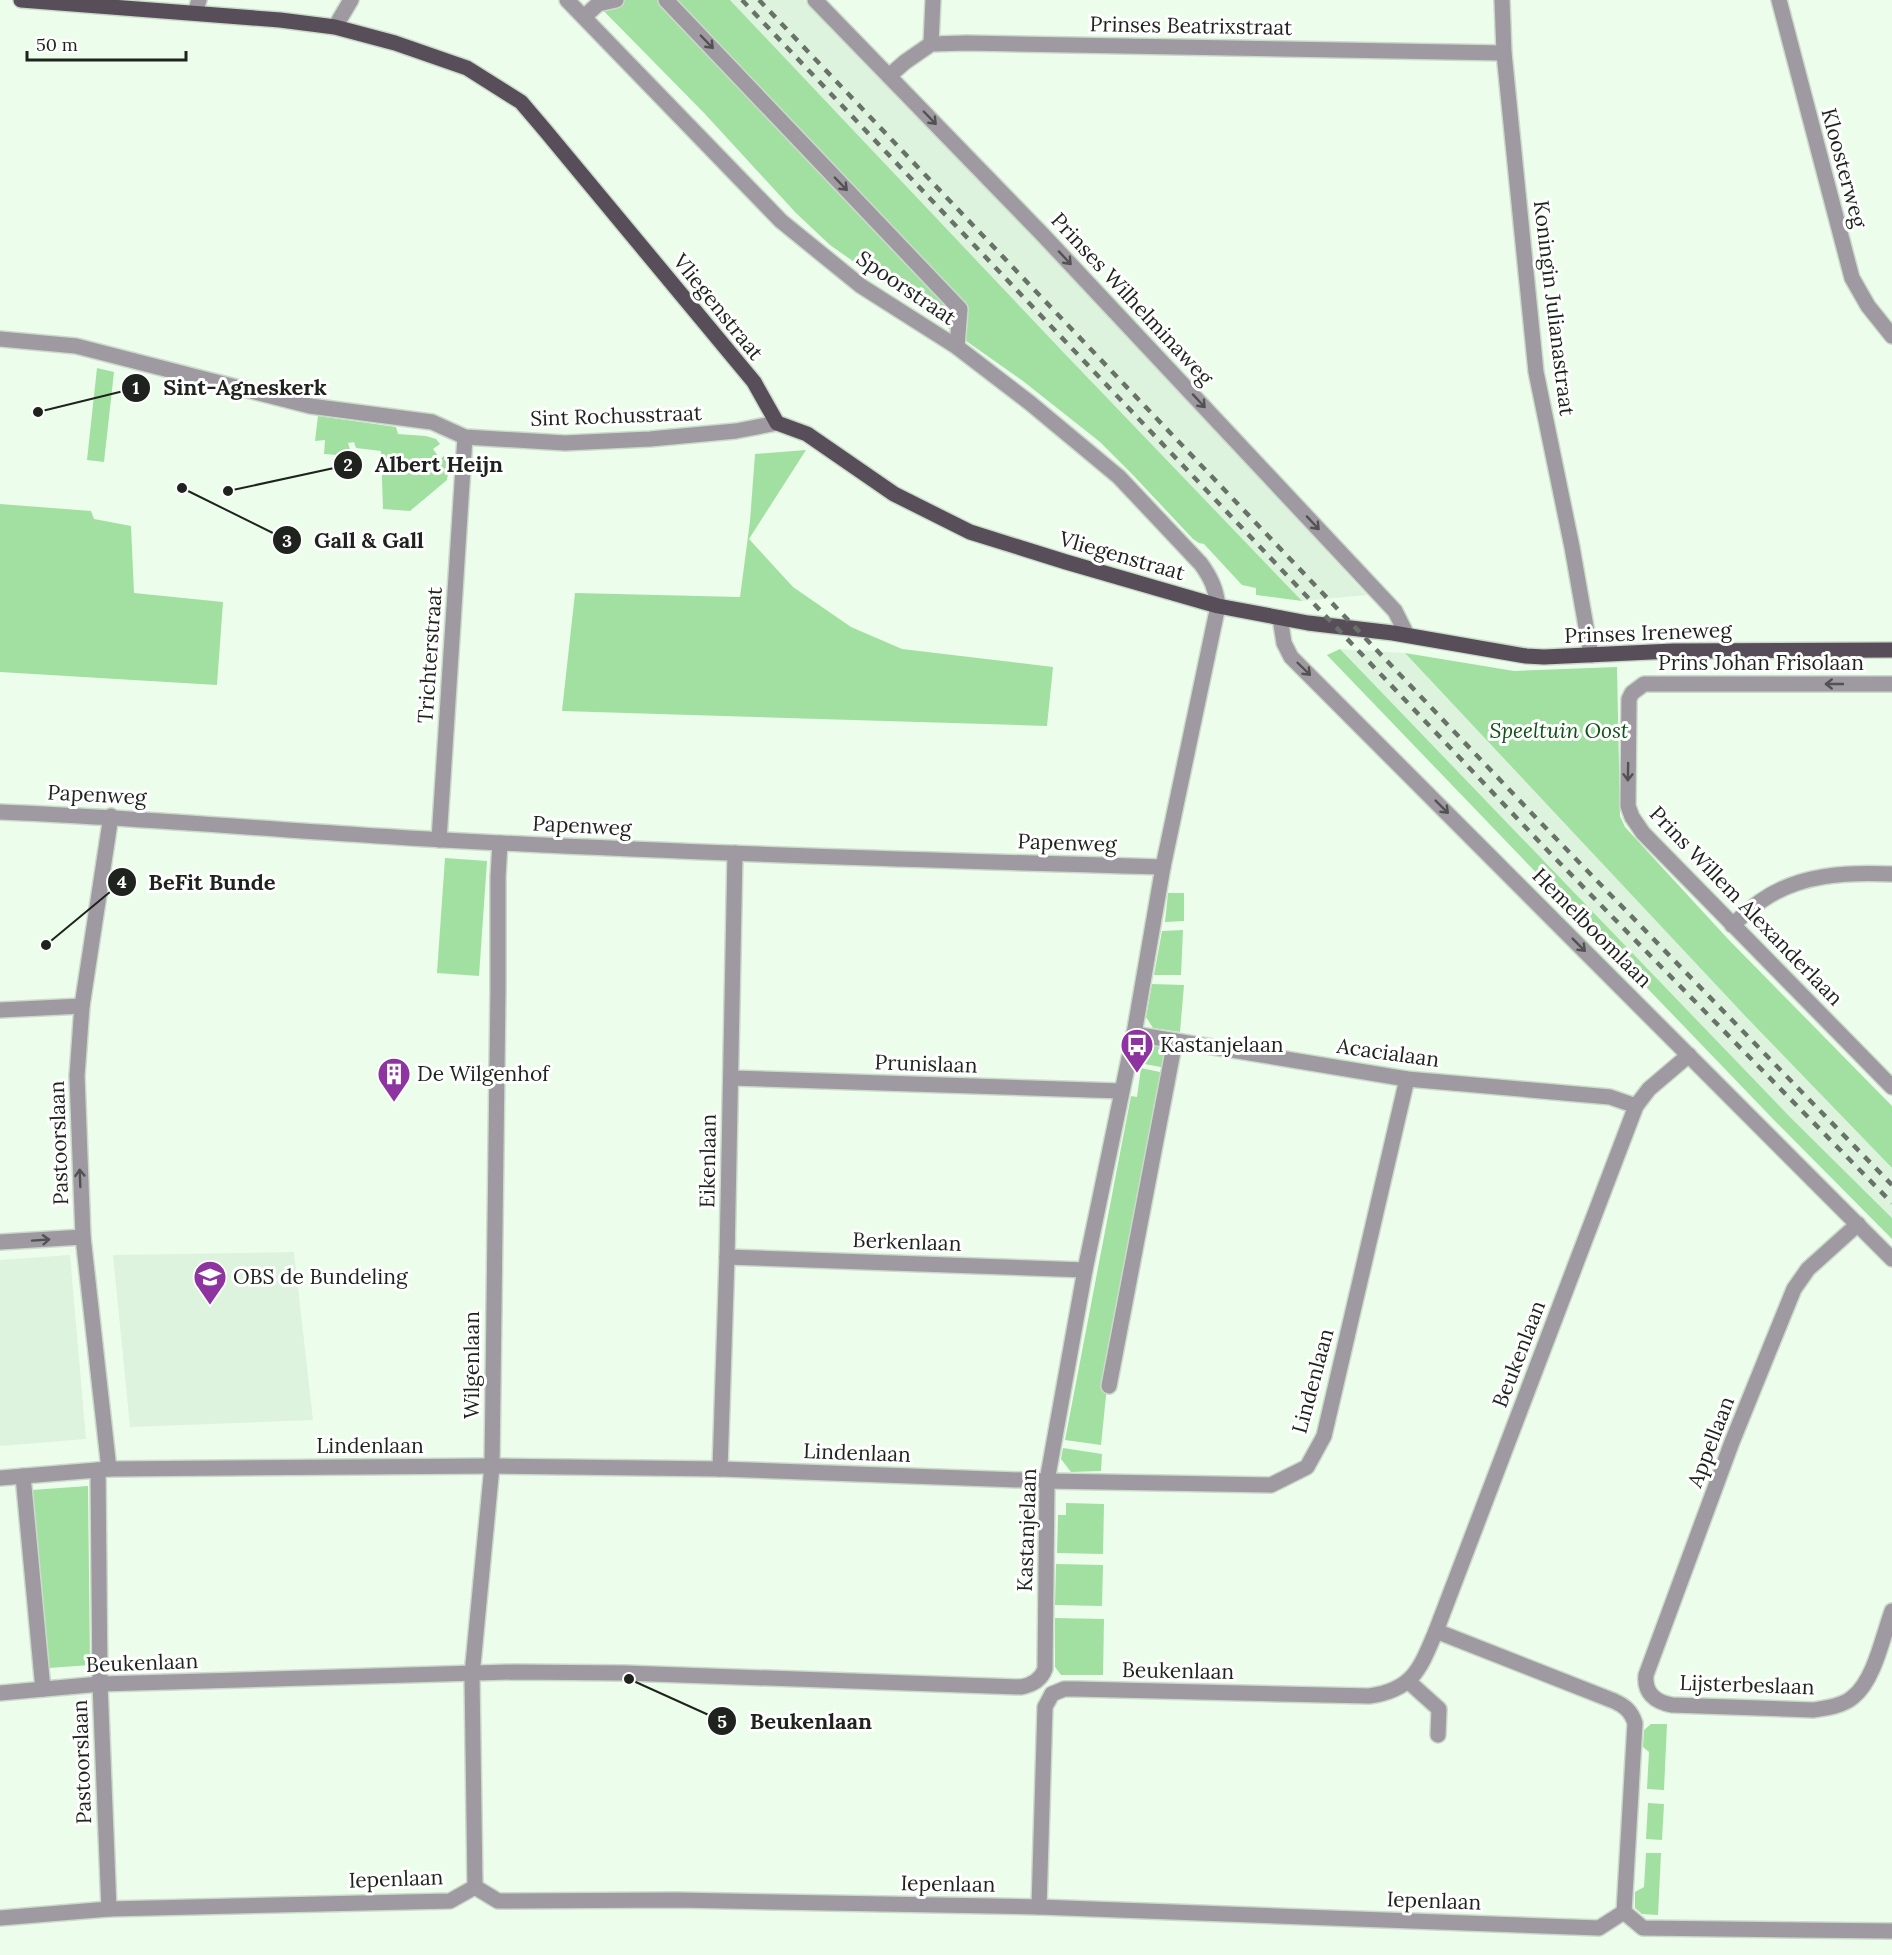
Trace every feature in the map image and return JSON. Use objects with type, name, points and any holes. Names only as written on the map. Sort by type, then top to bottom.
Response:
[{"type":"main road","name":"Vliegenstraat","points":[[21,0],[197,7],[335,27],[451,61],[482,76],[521,102],[754,382],[777,423],[807,434],[894,494],[970,532],[1218,606],[1280,618],[1407,635]]},
{"type":"main road","name":"Prinses Ireneweg","points":[[1407,635],[1526,656],[1562,657],[1617,652],[1672,651],[1892,650]]},
{"type":"street","points":[[335,27],[351,0]]},
{"type":"street","name":"Spoorstraat","points":[[567,0],[781,221],[861,286],[957,347],[1030,403],[1119,477],[1201,564],[1213,583],[1218,606]]},
{"type":"street","points":[[584,17],[598,2],[616,0]]},
{"type":"street","points":[[666,0],[960,309],[957,347]]},
{"type":"street","name":"Prinses Wilhelminaweg","points":[[815,0],[1043,235],[1395,611],[1407,635]]},
{"type":"street","points":[[889,76],[931,44],[933,0]]},
{"type":"street","name":"Koningin Julianastraat","points":[[1502,0],[1504,53],[1536,372],[1572,547],[1591,655]]},
{"type":"street","name":"Kloosterweg","points":[[1779,0],[1852,278],[1868,306],[1892,336]]},
{"type":"street","name":"Prinses Beatrixstraat","points":[[931,44],[1504,53]]},
{"type":"street","name":"Sint Rochusstraat","points":[[0,339],[76,346],[310,406],[432,422],[465,437],[565,443],[650,440],[736,431],[777,423]]},
{"type":"street","name":"Trichterstraat","points":[[439,840],[465,437]]},
{"type":"street","name":"Kastanjelaan","points":[[1039,1679],[1045,1669],[1047,1482],[1085,1270],[1134,1034],[1163,867],[1218,606]]},
{"type":"street","name":"Hemelboomlaan","points":[[1280,618],[1284,643],[1291,657],[1892,1259]]},
{"type":"street","name":"Prins Johan Frisolaan","points":[[1632,693],[1644,684],[1892,684]]},
{"type":"street","name":"Prins Willem Alexanderlaan","points":[[1632,693],[1629,699],[1627,797],[1632,817],[1643,833],[1892,1087]]},
{"type":"street","name":"Papenweg","points":[[0,812],[111,816],[500,843],[735,854],[1163,867]]},
{"type":"street","name":"Pastoorslaan","points":[[109,1909],[99,1684],[104,1469],[82,1237],[77,1076],[82,1011],[111,816]]},
{"type":"street","name":"Wilgenlaan","points":[[475,1887],[472,1675],[492,1466],[500,843]]},
{"type":"street","name":"Eikenlaan","points":[[720,1469],[728,1257],[735,854]]},
{"type":"street","points":[[1732,925],[1762,900],[1797,882],[1831,875],[1892,874]]},
{"type":"street","points":[[0,1010],[82,1011]]},
{"type":"street","name":"Acacialaan","points":[[1134,1034],[1407,1079],[1610,1098],[1636,1106]]},
{"type":"street","points":[[1109,1386],[1174,1041]]},
{"type":"street","name":"Beukenlaan","points":[[1052,1694],[1064,1689],[1076,1689],[1369,1696],[1388,1693],[1409,1682],[1420,1668],[1436,1631],[1636,1106],[1648,1089],[1689,1055]]},
{"type":"street","name":"Prunislaan","points":[[730,1078],[1121,1091]]},
{"type":"street","name":"Lindenlaan","points":[[0,1478],[104,1469],[492,1466],[720,1469],[1047,1482],[1271,1485],[1307,1467],[1323,1436],[1407,1079]]},
{"type":"street","name":"Appellaan","points":[[1651,1696],[1646,1689],[1646,1675],[1732,1442],[1794,1288],[1808,1269],[1858,1224]]},
{"type":"street","points":[[0,1242],[82,1237]]},
{"type":"street","name":"Berkenlaan","points":[[728,1257],[1085,1270]]},
{"type":"street","name":"Pastoorslaan","points":[[23,1476],[43,1689]]},
{"type":"street","name":"Lijsterbeslaan","points":[[1651,1696],[1672,1705],[1813,1710],[1832,1707],[1852,1698],[1866,1684],[1892,1611]]},
{"type":"street","points":[[1436,1631],[1614,1701],[1630,1711],[1635,1724],[1624,1912],[1643,1928],[1892,1931]]},
{"type":"street","name":"Beukenlaan","points":[[0,1693],[99,1684],[514,1672],[625,1673],[1021,1687],[1039,1679]]},
{"type":"street","points":[[1039,1679],[1052,1694],[1045,1707],[1039,1907]]},
{"type":"street","points":[[1409,1682],[1439,1709],[1438,1735]]},
{"type":"street","points":[[1630,1711],[1651,1696]]},
{"type":"street","name":"Iepenlaan","points":[[0,1918],[109,1909],[450,1901],[475,1887],[498,1901],[676,1900],[1039,1907],[1599,1928],[1624,1912]]},
{"type":"shaded area","points":[[730,0],[804,0],[1056,260],[1367,595],[1302,601]]},
{"type":"shaded area","points":[[1340,649],[1405,653],[1748,1019],[1892,1168],[1892,1218],[1791,1118]]},
{"type":"shaded area","points":[[294,1252],[313,1420],[130,1427],[113,1255]]},
{"type":"shaded area","points":[[70,1255],[86,1439],[0,1446],[0,1260]]},
{"type":"green space","points":[[593,0],[730,0],[1302,601],[1256,595],[1256,588],[1242,585],[1204,544],[1193,539],[1100,442],[1023,381],[830,245],[796,213],[705,114]]},
{"type":"green space","points":[[97,368],[114,372],[104,462],[87,460]]},
{"type":"green space","points":[[318,416],[396,427],[398,434],[436,439],[440,444],[433,449],[440,459],[447,454],[450,459],[447,480],[410,511],[383,509],[381,451],[356,448],[354,442],[348,443],[352,456],[324,454],[325,440],[315,441]]},
{"type":"green space","points":[[806,450],[749,539],[793,587],[851,627],[902,649],[1053,667],[1047,726],[562,711],[575,593],[740,597],[750,521],[755,454]]},
{"type":"green space","points":[[0,504],[91,511],[94,519],[131,526],[134,593],[223,602],[217,685],[0,672]]},
{"type":"green space","points":[[1340,649],[1791,1118],[1892,1218],[1892,1239],[1773,1119],[1327,655]]},
{"type":"green space","name":"Speeltuin Oost","points":[[1405,653],[1514,671],[1617,667],[1620,816],[1625,827],[1728,939],[1892,1106],[1892,1168],[1748,1019]]},
{"type":"green space","points":[[445,858],[487,861],[479,976],[437,973]]},
{"type":"green space","points":[[1168,893],[1184,893],[1184,921],[1165,922]]},
{"type":"green space","points":[[1183,930],[1181,975],[1154,975],[1162,931]]},
{"type":"green space","points":[[1152,984],[1184,985],[1180,1032],[1153,1028],[1146,1017]]},
{"type":"green space","points":[[1149,1044],[1171,1047],[1166,1068],[1139,1063],[1136,1059],[1137,1052]]},
{"type":"green space","points":[[1141,1068],[1165,1073],[1107,1386],[1101,1445],[1065,1440],[1131,1096],[1137,1097]]},
{"type":"green space","points":[[1063,1448],[1102,1454],[1101,1471],[1071,1472],[1061,1459]]},
{"type":"green space","points":[[88,1486],[90,1665],[49,1668],[31,1490]]},
{"type":"green space","points":[[1066,1503],[1104,1504],[1103,1554],[1057,1553],[1058,1515],[1066,1515]]},
{"type":"green space","points":[[1056,1564],[1103,1565],[1102,1606],[1055,1605]]},
{"type":"green space","points":[[1055,1618],[1104,1619],[1103,1675],[1061,1675],[1055,1667]]},
{"type":"green space","points":[[1651,1724],[1667,1724],[1664,1790],[1647,1789],[1649,1752],[1643,1747],[1644,1730]]},
{"type":"green space","points":[[1648,1803],[1664,1804],[1662,1840],[1646,1839]]},
{"type":"green space","points":[[1646,1853],[1661,1853],[1658,1915],[1642,1914],[1635,1908],[1635,1892],[1644,1887]]},
{"type":"railway","points":[[742,0],[1549,852],[1892,1203]]},
{"type":"railway","points":[[759,0],[1540,822],[1892,1185]]},
{"type":"place","name":"Sint-Agneskerk","points":[[38,412]]},
{"type":"place","name":"Gall & Gall","points":[[182,488]]},
{"type":"place","name":"Albert Heijn","points":[[228,491]]},
{"type":"place","name":"BeFit Bunde","points":[[46,945]]},
{"type":"place","name":"Kastanjelaan","points":[[1137,1074]]},
{"type":"place","name":"De Wilgenhof","points":[[394,1103]]},
{"type":"place","name":"OBS de Bundeling","points":[[210,1306]]},
{"type":"place","name":"Beukenlaan","points":[[629,1679]]}]
